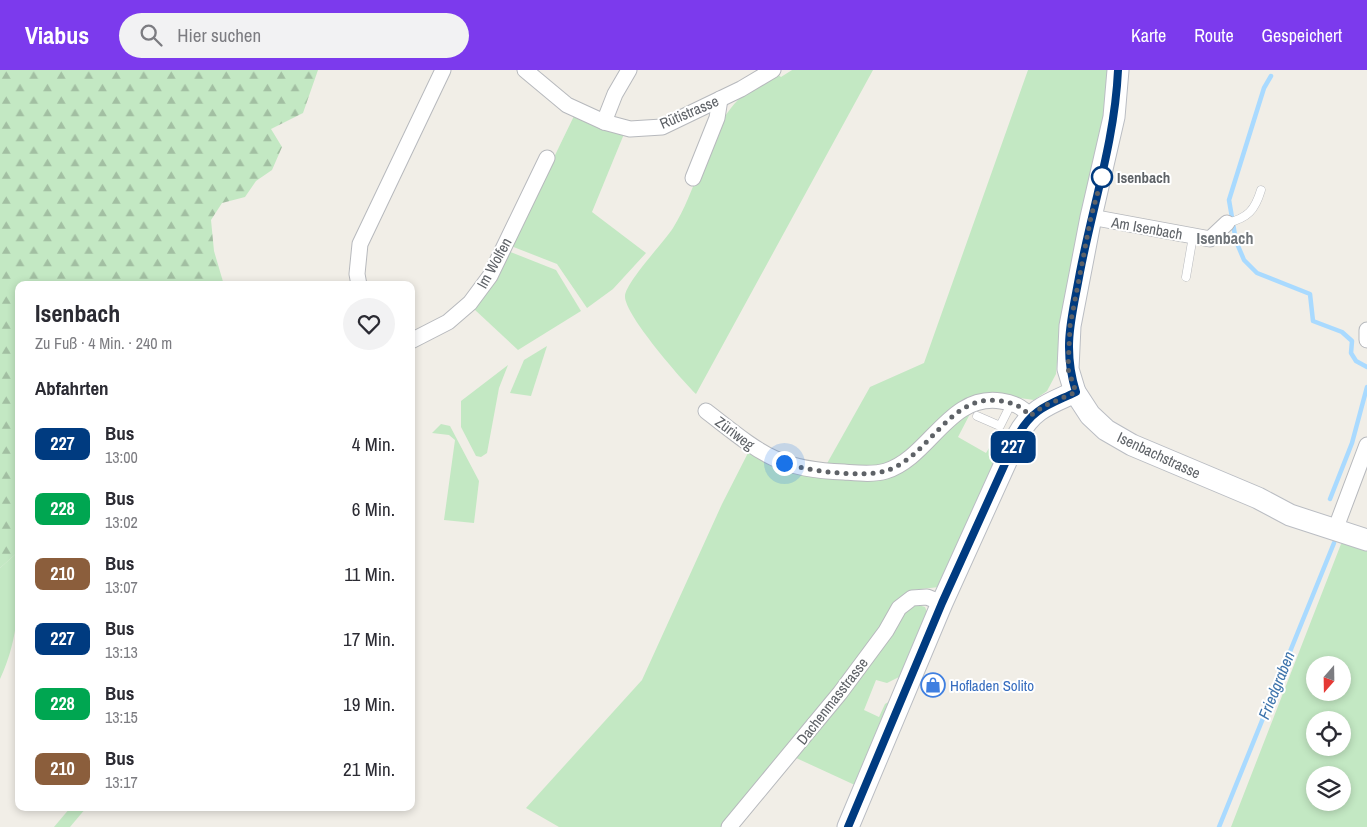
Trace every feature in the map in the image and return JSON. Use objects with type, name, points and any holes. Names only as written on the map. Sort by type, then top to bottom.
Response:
[{"type":"main road","name":"Isenbachstrasse","points":[[1118,70],[1114,117],[1091,217],[1068,340],[1068,369],[1076,392],[1090,415],[1106,430],[1132,445],[1258,498],[1290,515],[1367,540]]},
{"type":"main road","points":[[848,827],[942,603],[1018,435],[1030,416],[1044,406],[1076,392]]},
{"type":"street","points":[[359,281],[356,274],[360,244],[443,70]]},
{"type":"street","name":"Rütistrasse","points":[[525,70],[567,105],[604,122],[630,129],[662,127],[720,100],[773,70]]},
{"type":"street","points":[[604,122],[615,94],[629,70]]},
{"type":"street","points":[[694,178],[717,118],[720,100]]},
{"type":"street","name":"Im Wolfen","points":[[415,339],[448,322],[470,303],[490,276],[547,158]]},
{"type":"street","name":"Am Isenbach","points":[[1091,217],[1210,239],[1233,221]]},
{"type":"street","points":[[1367,330],[1367,340]]},
{"type":"street","name":"Züriweg","points":[[706,411],[772,459],[815,471],[867,473],[885,471],[913,456],[961,409],[978,401],[994,399],[1012,402]]},
{"type":"street","points":[[1012,402],[1022,406],[1030,416]]},
{"type":"street","points":[[1335,530],[1367,445]]},
{"type":"street","name":"Dachenmasstrasse","points":[[728,827],[840,693],[886,631],[899,608],[912,598],[927,596],[942,603]]},
{"type":"lane","points":[[1233,221],[1252,212],[1261,190]]},
{"type":"lane","points":[[1186,277],[1193,236]]},
{"type":"lane","points":[[977,416],[1000,426],[1012,402]]},
{"type":"green space","points":[[0,70],[318,70],[303,113],[271,129],[282,147],[272,170],[256,181],[245,197],[222,203],[211,220],[214,251],[223,281],[15,281],[15,555],[0,568]]},
{"type":"green space","points":[[792,70],[873,70],[696,394],[678,375],[643,331],[627,305],[625,296],[632,281],[673,228],[681,214],[722,120],[746,93],[777,74],[781,77]]},
{"type":"green space","points":[[1028,70],[1110,70],[1107,100],[1060,327],[1056,374],[1047,391],[1034,400],[999,395],[923,441],[889,465],[825,467],[870,387],[924,363]]},
{"type":"green space","points":[[574,116],[624,134],[592,212],[646,253],[613,289],[587,308],[557,264],[511,246]]},
{"type":"green space","points":[[508,251],[556,270],[581,311],[518,350],[474,309]]},
{"type":"green space","points":[[547,346],[531,396],[510,393],[524,360]]},
{"type":"green space","points":[[508,365],[499,388],[487,453],[481,457],[476,456],[461,427],[461,401]]},
{"type":"green space","points":[[971,412],[958,437],[986,453],[994,440],[1004,444],[939,587],[912,590],[896,602],[882,629],[845,678],[723,827],[559,827],[526,808],[642,680],[722,504],[750,449],[869,477],[957,417]]},
{"type":"green space","points":[[441,424],[450,426],[479,481],[474,523],[444,520],[455,440],[449,435],[432,433]]},
{"type":"green space","points":[[1345,542],[1367,549],[1367,827],[1231,827],[1341,544]]},
{"type":"green space","points":[[15,555],[15,632],[7,663],[0,679],[0,568]]},
{"type":"green space","points":[[915,604],[925,607],[927,612],[903,675],[887,683],[876,680],[864,710],[879,717],[885,704],[892,700],[857,786],[794,757],[903,612]]},
{"type":"green space","points":[[67,811],[83,811],[70,827],[54,827]]},
{"type":"waterway","name":"Isenbach","points":[[1271,76],[1264,88],[1229,200],[1236,241],[1244,260],[1257,273],[1310,294],[1313,321],[1342,332],[1352,341],[1351,353],[1356,361],[1367,367]]},
{"type":"waterway","name":"Isenbach","points":[[1330,499],[1352,443],[1367,387]]},
{"type":"waterway","name":"Friedgraben","points":[[1219,827],[1334,543]]},
{"type":"bus line","name":"227","points":[[848,827],[942,603],[1018,435],[1030,416],[1044,406],[1076,392],[1068,369],[1068,340],[1091,217],[1102,177],[1114,117],[1118,70]]},
{"type":"place","name":"Isenbach","points":[[1102,177]]},
{"type":"place","name":"Hofladen Solito","points":[[933,685]]},
{"type":"district","name":"Isenbach","points":[[1225,238]]},
{"type":"route","points":[[784,463],[815,471],[867,473],[885,471],[913,456],[961,409],[978,401],[994,399],[1012,402],[1022,406],[1030,416],[1044,406],[1076,392],[1068,369],[1068,340],[1091,217],[1102,177]]}]
